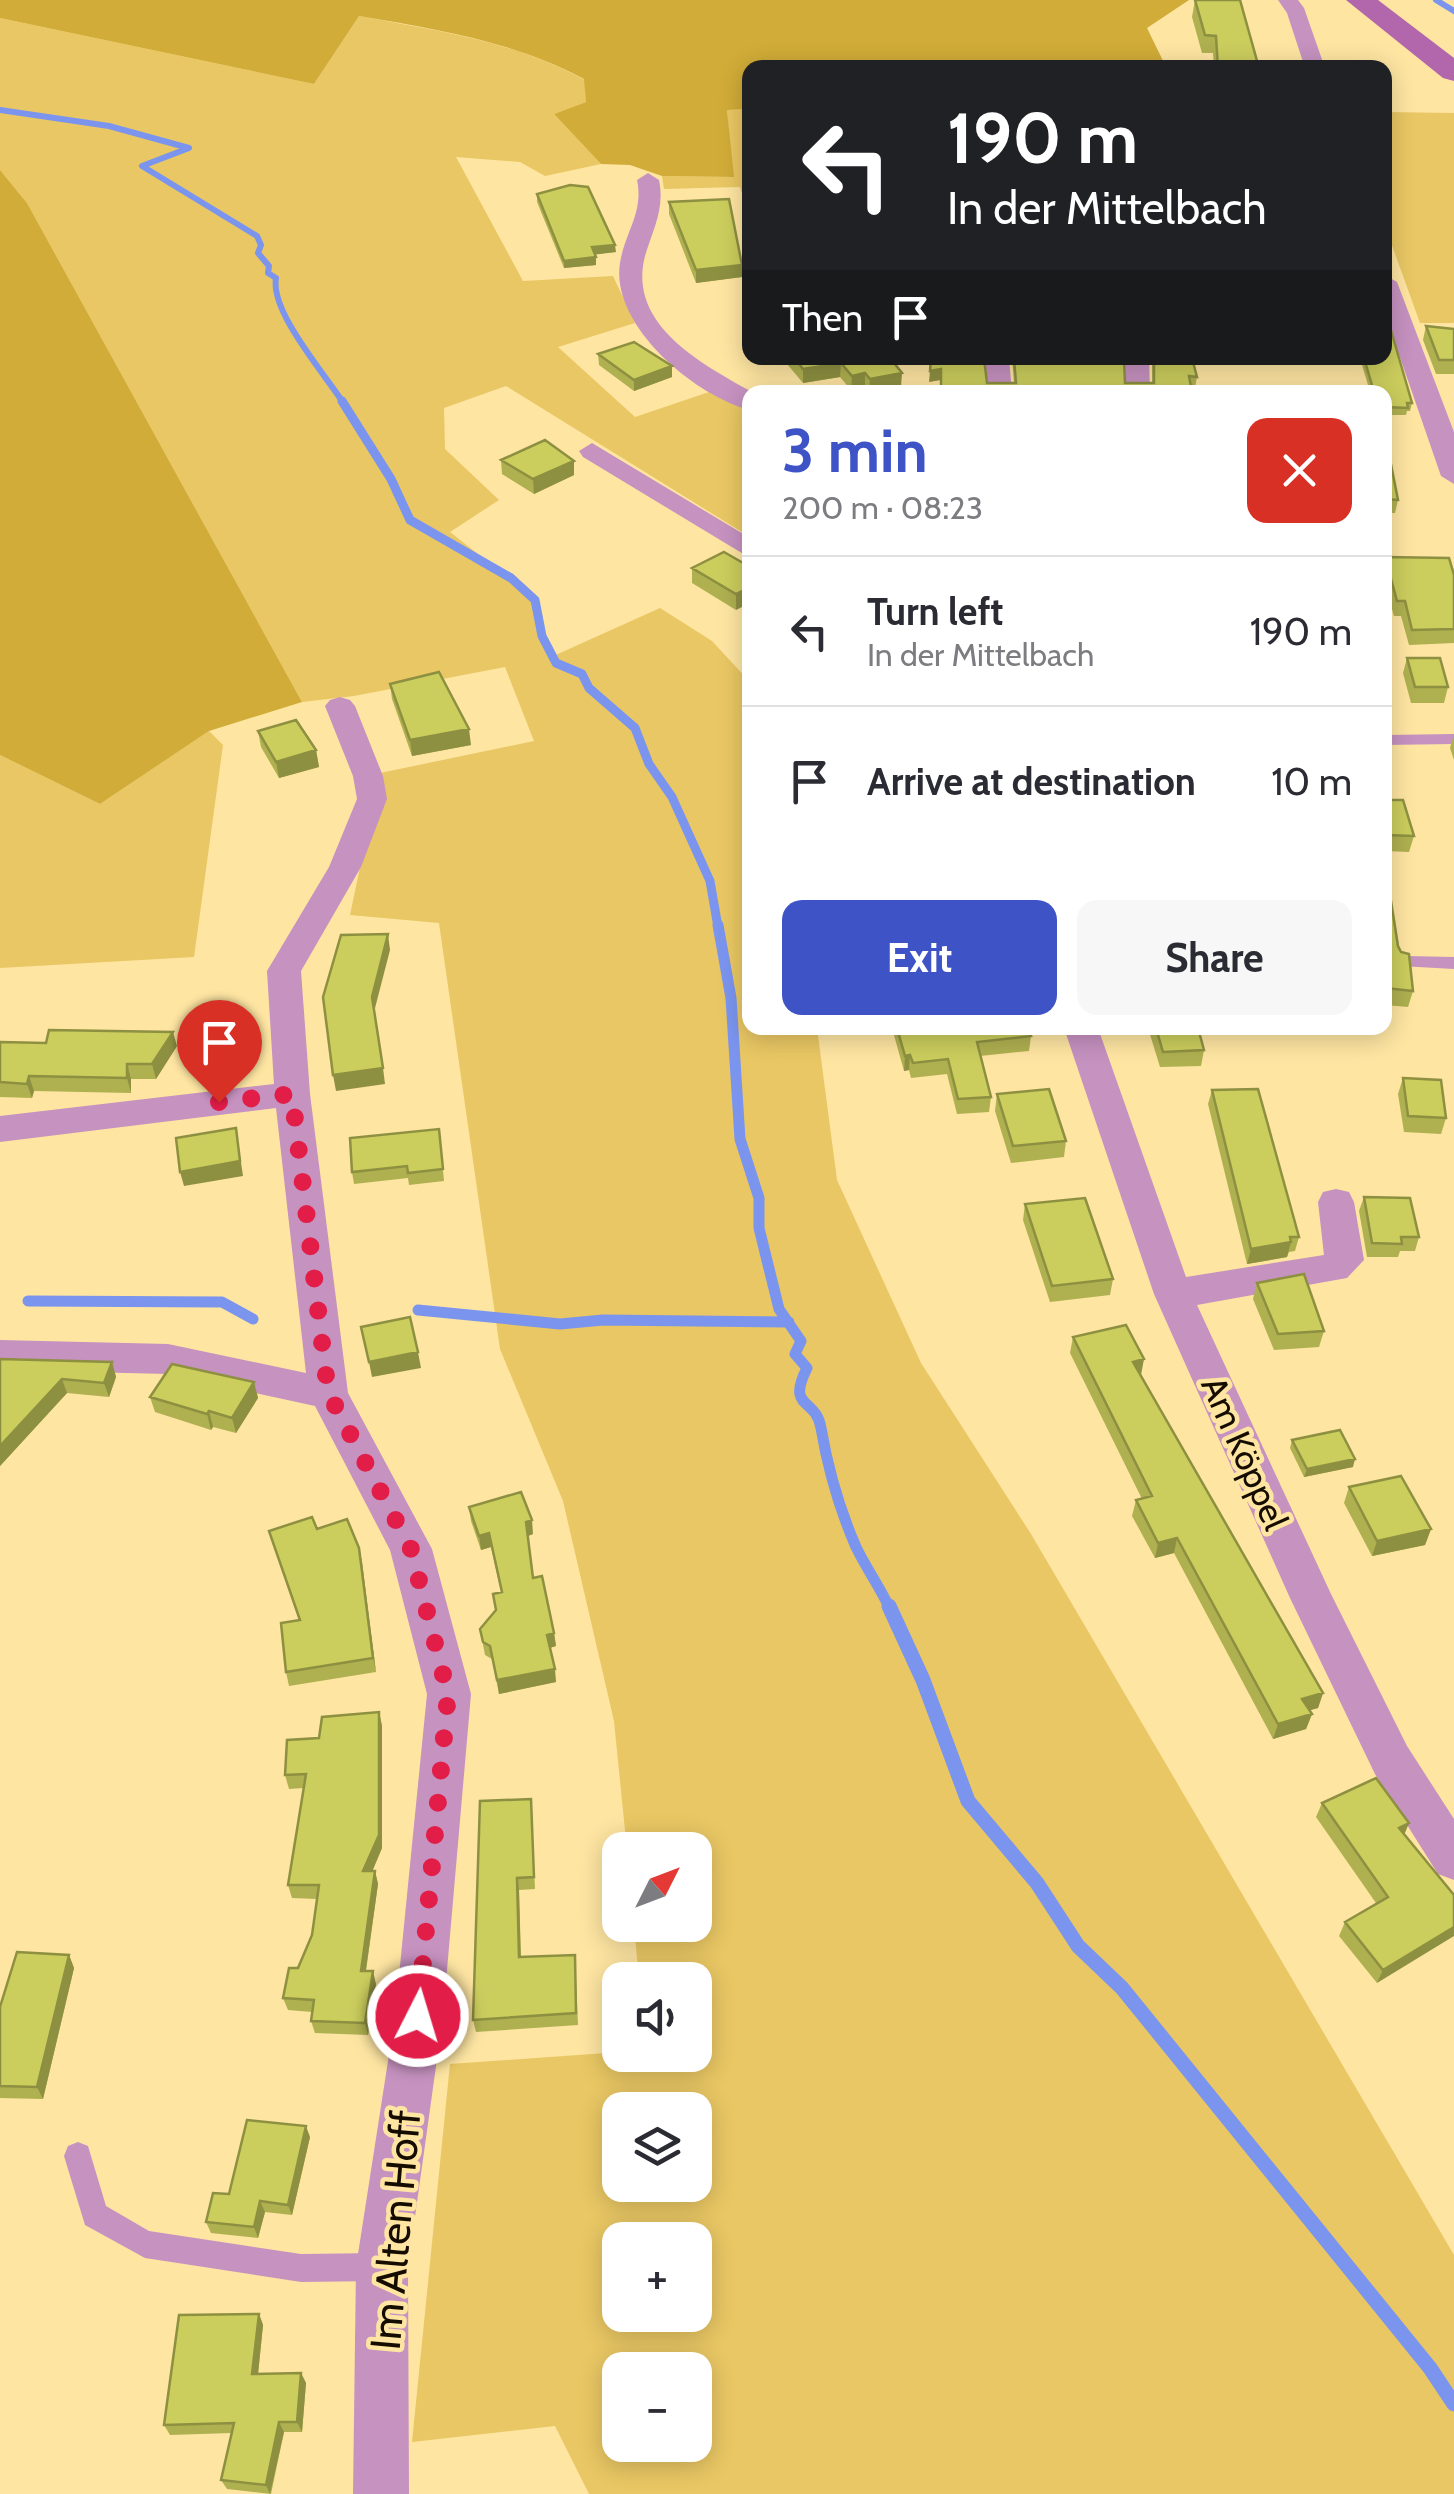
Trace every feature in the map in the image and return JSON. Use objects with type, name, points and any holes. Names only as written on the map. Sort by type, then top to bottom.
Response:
[{"type":"main road","points":[[1360,0],[1454,72]]},
{"type":"main road","points":[[1391,0],[1454,44]]},
{"type":"street","points":[[1288,0],[1297,12],[1312,60]]},
{"type":"street","points":[[648,180],[653,199],[650,219],[632,261],[629,284],[634,301],[671,355],[742,397]]},
{"type":"street","points":[[1392,298],[1448,427],[1454,476]]},
{"type":"street","points":[[592,451],[742,545]]},
{"type":"street","name":"Im Alten Hoff","points":[[340,706],[368,776],[372,799],[345,867],[284,971],[292,1094],[328,1392],[411,1549],[448,1694],[418,2016],[382,2267],[381,2494]]},
{"type":"street","name":"Am Köppel","points":[[1083,1035],[1173,1294],[1311,1598],[1391,1760],[1454,1859]]},
{"type":"street","points":[[0,1129],[292,1094]]},
{"type":"street","points":[[1173,1294],[1334,1268],[1345,1260],[1336,1202]]},
{"type":"street","points":[[0,1355],[168,1360],[328,1392]]},
{"type":"lane","points":[[1392,740],[1454,740]]},
{"type":"lane","points":[[1406,962],[1454,963]]},
{"type":"lane","points":[[78,2156],[95,2215],[145,2244],[301,2268],[382,2267]]},
{"type":"shaded area","points":[[0,0],[1189,0],[1147,28],[1163,60],[742,60],[742,109],[727,110],[734,177],[662,176],[630,165],[601,164],[554,114],[586,102],[584,79],[531,55],[475,38],[359,16],[314,84],[0,18]]},
{"type":"shaded area","points":[[359,16],[503,47],[585,80],[586,102],[554,114],[601,164],[545,176],[520,162],[456,157],[523,281],[613,276],[635,323],[558,347],[635,417],[718,389],[742,402],[742,532],[506,386],[444,408],[445,449],[499,500],[450,532],[539,602],[549,658],[660,608],[712,641],[742,673],[742,1035],[818,1035],[837,1180],[921,1363],[1031,1534],[1454,2255],[1454,2494],[589,2494],[555,2426],[412,2442],[450,2064],[602,2053],[602,2072],[712,2072],[712,1962],[637,1962],[636,1942],[712,1942],[712,1832],[625,1832],[614,1721],[563,1501],[500,1349],[439,923],[350,915],[380,773],[534,741],[505,667],[302,702],[27,203],[0,170],[0,18],[314,84]]},
{"type":"shaded area","points":[[742,109],[742,194],[740,187],[664,189],[662,176],[733,177],[727,110]]},
{"type":"shaded area","points":[[1392,112],[1454,113],[1454,323],[1420,323],[1392,245]]},
{"type":"shaded area","points":[[0,170],[27,203],[302,702],[209,731],[100,804],[0,755]]},
{"type":"shaded area","points":[[209,731],[223,745],[194,957],[0,968],[0,755],[100,804]]},
{"type":"building","points":[[1195,0],[1240,0],[1257,60],[1218,60],[1216,36],[1205,35]]},
{"type":"building","points":[[570,185],[588,187],[615,245],[592,247],[596,257],[564,261],[537,194]]},
{"type":"building","points":[[729,199],[742,265],[696,270],[669,202]]},
{"type":"building","points":[[1426,326],[1454,329],[1454,360],[1439,360]]},
{"type":"building","points":[[1392,334],[1412,403],[1407,403],[1408,408],[1392,407],[1392,385],[1372,385],[1366,365],[1392,365]]},
{"type":"building","points":[[634,342],[672,366],[634,380],[598,354]]},
{"type":"building","points":[[843,365],[896,365],[902,373],[870,379],[865,373],[852,376]]},
{"type":"building","points":[[930,365],[985,365],[987,383],[1016,383],[1015,365],[1124,365],[1125,383],[1154,383],[1154,365],[1194,365],[1197,377],[1189,376],[1191,385],[941,385],[941,369],[930,371]]},
{"type":"building","points":[[545,440],[574,461],[533,479],[501,460]]},
{"type":"building","points":[[1392,470],[1398,500],[1392,500]]},
{"type":"building","points":[[724,552],[742,562],[742,591],[736,594],[692,568]]},
{"type":"building","points":[[1392,557],[1449,558],[1454,575],[1454,629],[1412,630],[1405,601],[1397,601]]},
{"type":"building","points":[[1407,658],[1440,658],[1448,687],[1415,687]]},
{"type":"building","points":[[439,672],[469,729],[410,740],[390,684]]},
{"type":"building","points":[[296,720],[316,750],[276,762],[258,731]]},
{"type":"building","points":[[1392,800],[1403,800],[1414,836],[1392,835]]},
{"type":"building","points":[[1392,908],[1398,946],[1401,952],[1409,954],[1413,991],[1392,989]]},
{"type":"building","points":[[388,934],[372,997],[383,1068],[333,1075],[323,997],[341,935]]},
{"type":"building","points":[[49,1030],[173,1032],[152,1064],[127,1064],[127,1078],[29,1076],[27,1084],[0,1082],[0,1042],[46,1043]]},
{"type":"building","points":[[899,1035],[1031,1036],[977,1042],[991,1097],[958,1099],[948,1059],[913,1063],[910,1055],[905,1056]]},
{"type":"building","points":[[1158,1035],[1200,1035],[1204,1050],[1163,1052]]},
{"type":"building","points":[[1403,1078],[1441,1080],[1446,1118],[1408,1116]]},
{"type":"building","points":[[1049,1089],[1066,1141],[1013,1146],[997,1094]]},
{"type":"building","points":[[1258,1089],[1299,1237],[1251,1249],[1212,1090]]},
{"type":"building","points":[[236,1128],[240,1161],[180,1172],[176,1138]]},
{"type":"building","points":[[439,1129],[443,1169],[408,1173],[407,1166],[352,1172],[350,1138]]},
{"type":"building","points":[[1364,1197],[1410,1198],[1419,1237],[1401,1237],[1402,1244],[1372,1243]]},
{"type":"building","points":[[1085,1198],[1113,1279],[1052,1286],[1025,1204]]},
{"type":"building","points":[[1304,1274],[1324,1331],[1278,1334],[1257,1283]]},
{"type":"building","points":[[410,1317],[418,1352],[369,1362],[361,1327]]},
{"type":"building","points":[[1126,1325],[1144,1359],[1133,1362],[1323,1693],[1302,1699],[1312,1714],[1278,1724],[1177,1538],[1158,1543],[1136,1500],[1152,1496],[1073,1337]]},
{"type":"building","points":[[0,1359],[112,1362],[104,1383],[62,1379],[0,1446]]},
{"type":"building","points":[[172,1364],[254,1382],[232,1418],[209,1411],[207,1414],[150,1397]]},
{"type":"building","points":[[1340,1430],[1355,1459],[1307,1469],[1292,1440]]},
{"type":"building","points":[[1401,1476],[1431,1529],[1377,1541],[1349,1487]]},
{"type":"building","points":[[521,1492],[532,1520],[526,1522],[533,1578],[542,1576],[554,1633],[547,1635],[555,1669],[497,1680],[490,1646],[483,1642],[480,1629],[496,1610],[493,1594],[502,1592],[489,1533],[479,1536],[469,1507]]},
{"type":"building","points":[[312,1517],[317,1529],[347,1519],[359,1548],[373,1658],[286,1672],[281,1623],[300,1620],[269,1531]]},
{"type":"building","points":[[379,1712],[379,1835],[363,1871],[375,1871],[361,1971],[373,1971],[365,2023],[311,2021],[314,2000],[283,1998],[289,1968],[298,1968],[312,1935],[319,1885],[288,1885],[306,1774],[285,1775],[287,1740],[319,1738],[322,1717]]},
{"type":"building","points":[[1376,1778],[1409,1823],[1399,1828],[1454,1895],[1454,1927],[1383,1970],[1345,1922],[1388,1897],[1322,1803]]},
{"type":"building","points":[[531,1799],[534,1877],[517,1878],[519,1957],[575,1955],[576,2013],[473,2020],[480,1801]]},
{"type":"building","points":[[17,1952],[69,1955],[37,2087],[0,2086],[0,2007]]},
{"type":"building","points":[[247,2120],[306,2126],[288,2205],[260,2201],[254,2227],[206,2222],[213,2193],[229,2194]]},
{"type":"building","points":[[259,2314],[252,2374],[301,2373],[297,2422],[279,2422],[266,2485],[221,2480],[234,2423],[164,2425],[179,2315]]},
{"type":"waterway","points":[[1436,0],[1454,11]]},
{"type":"waterway","points":[[0,110],[109,126],[189,148],[142,166],[257,236],[261,245],[258,253],[269,266],[268,273],[276,278],[281,308],[343,402]]},
{"type":"waterway","points":[[343,402],[391,479],[410,520],[511,578],[535,600],[542,636],[556,663],[582,674],[589,688],[635,728],[649,764],[672,797],[710,881],[718,927]]},
{"type":"waterway","points":[[718,925],[731,998],[740,1139],[759,1198],[759,1228],[779,1309],[788,1322]]},
{"type":"waterway","points":[[28,1301],[222,1302],[253,1319]]},
{"type":"waterway","points":[[418,1310],[560,1324],[603,1320],[788,1322]]},
{"type":"waterway","points":[[788,1322],[801,1341],[795,1354],[807,1368],[801,1381],[801,1397],[818,1418],[844,1518],[890,1609]]},
{"type":"waterway","points":[[889,1606],[923,1680],[968,1801],[1037,1883],[1078,1946],[1122,1988],[1430,2368],[1454,2404]]},
{"type":"route","points":[[219,1102],[292,1094],[328,1392],[411,1549],[448,1694],[418,2016]]}]
